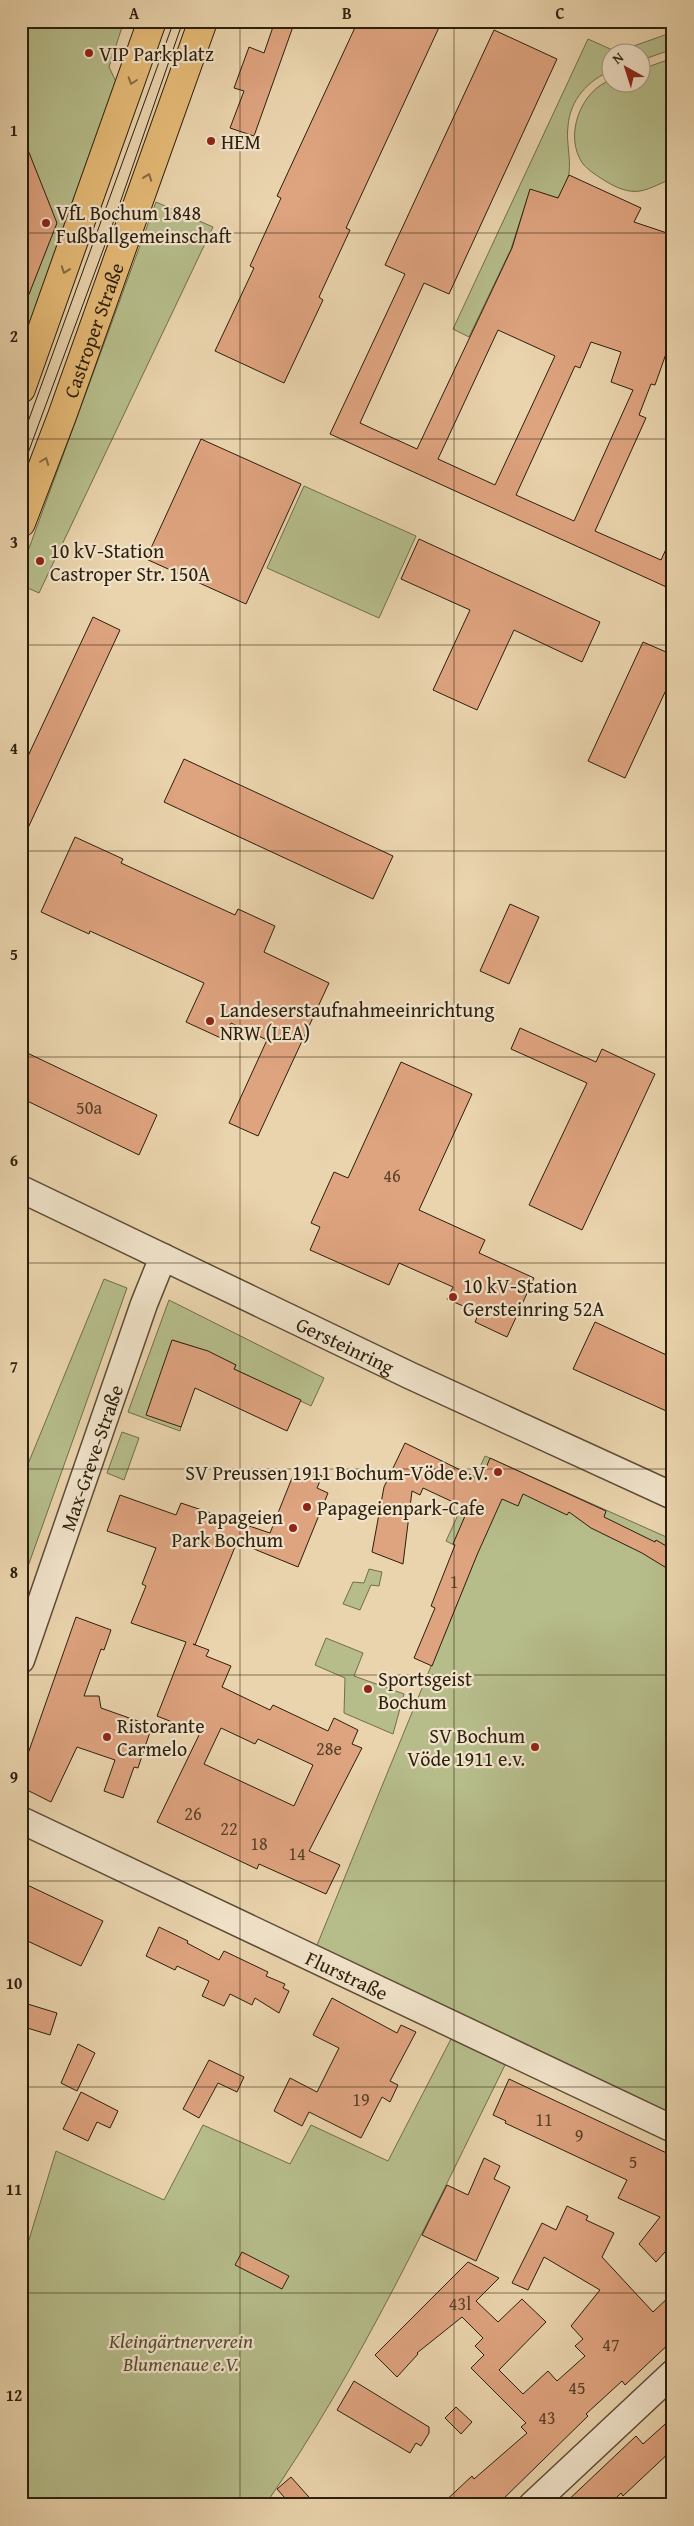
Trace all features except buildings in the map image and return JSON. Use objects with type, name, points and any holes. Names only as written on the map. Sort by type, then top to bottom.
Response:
[{"type":"main road","points":[[21,389],[152,21]]},
{"type":"main road","name":"Castroper Straße","points":[[21,523],[62,416],[203,21]]},
{"type":"street","name":"Gersteinring","points":[[21,1189],[411,1376],[673,1496]]},
{"type":"street","name":"Max-Greve-Straße","points":[[21,1660],[144,1304],[163,1257]]},
{"type":"street","name":"Flurstraße","points":[[21,1820],[673,2129]]},
{"type":"street","points":[[532,2505],[673,2373]]},
{"type":"green space","name":"VfL Bochum 1848 Fußballgemeinschaft","points":[[21,21],[124,21],[109,67],[119,88],[21,357]]},
{"type":"green space","points":[[673,32],[673,49],[652,56],[652,42],[645,42]]},
{"type":"green space","points":[[588,39],[602,45],[602,76],[582,92],[572,108],[569,117],[569,173],[566,183],[558,198],[530,190],[511,249],[469,337],[453,329]]},
{"type":"green space","points":[[673,58],[673,178],[640,191],[627,191],[597,176],[583,164],[577,153],[575,128],[578,115],[584,104],[591,93],[600,85],[602,84],[602,92],[652,92],[652,65]]},
{"type":"green space","points":[[156,202],[213,227],[39,593],[21,585],[21,570]]},
{"type":"green space","points":[[304,486],[416,536],[379,618],[267,568]]},
{"type":"green space","points":[[104,1279],[127,1288],[21,1586],[21,1481]]},
{"type":"green space","points":[[169,1300],[324,1378],[311,1406],[234,1369],[236,1365],[207,1351],[173,1340],[169,1349],[181,1427],[180,1431],[128,1412]]},
{"type":"green space","points":[[122,1432],[139,1438],[124,1480],[107,1473]]},
{"type":"green space","name":"SV Bochum Vöde 1911 e.v.","points":[[485,1456],[673,1540],[673,2120],[315,1950],[476,1556],[446,1541]]},
{"type":"green space","points":[[369,1569],[382,1572],[379,1586],[371,1585],[360,1610],[343,1604],[353,1582],[364,1583]]},
{"type":"green space","name":"Sportsgeist Bochum","points":[[326,1638],[363,1653],[354,1676],[404,1694],[393,1734],[344,1713],[345,1678],[315,1665]]},
{"type":"green space","name":"Kleingärtnerverein Blumenaue e.V.","points":[[451,2039],[505,2065],[422,2234],[363,2345],[300,2453],[265,2505],[21,2505],[21,2266],[56,2151],[164,2200],[203,2125],[290,2164],[311,2125],[388,2161]]},
{"type":"tram line","points":[[21,441],[174,21]]},
{"type":"tram line","points":[[21,472],[112,226],[183,21]]},
{"type":"place","name":"VIP Parkplatz","points":[[89,53]]},
{"type":"place","name":"HEM","points":[[211,141]]},
{"type":"place","name":"VfL Bochum 1848 Fußballgemeinschaft","points":[[46,223]]},
{"type":"place","name":"10 kV-Station Castroper Str. 150A","points":[[40,561]]},
{"type":"place","name":"Landeserstaufnahmeeinrichtung NRW (LEA)","points":[[210,1021]]},
{"type":"place","name":"10 kV-Station Gersteinring 52A","points":[[453,1297]]},
{"type":"place","name":"SV Preussen 1911 Bochum-Vöde e.V.","points":[[498,1472]]},
{"type":"place","name":"Papageienpark-Cafe","points":[[307,1507]]},
{"type":"place","name":"Papageien Park Bochum","points":[[293,1528]]},
{"type":"place","name":"Sportsgeist Bochum","points":[[368,1689]]},
{"type":"place","name":"Ristorante Carmelo","points":[[107,1737]]},
{"type":"place","name":"SV Bochum Vöde 1911 e.v.","points":[[535,1747]]}]
